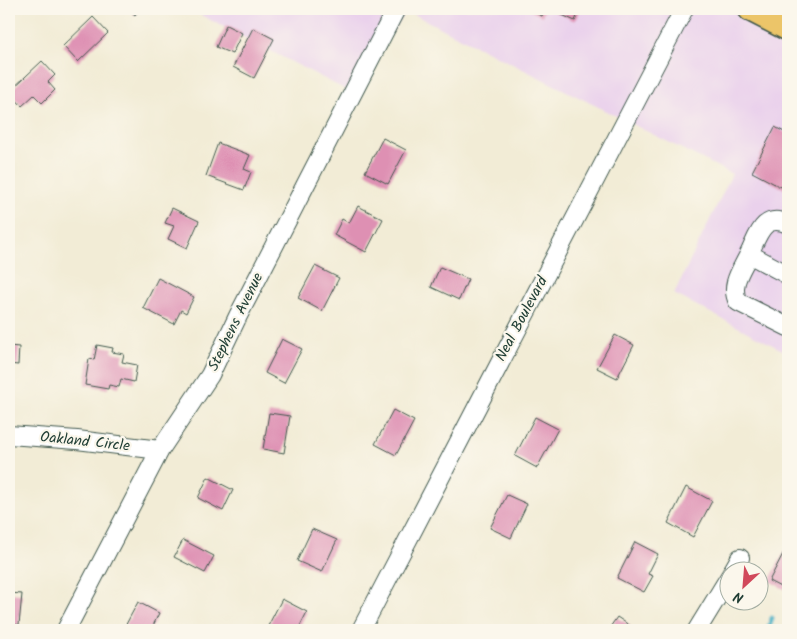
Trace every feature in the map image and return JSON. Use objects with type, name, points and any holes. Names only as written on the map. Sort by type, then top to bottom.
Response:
[{"type":"highway","points":[[751,9],[788,28]]},
{"type":"street","name":"Stephens Avenue","points":[[66,630],[160,450],[210,375],[238,316],[396,9]]},
{"type":"street","name":"Neal Boulevard","points":[[361,630],[684,9]]},
{"type":"street","points":[[788,224],[780,220],[770,221],[763,226],[733,287],[734,295],[738,302],[788,327]]},
{"type":"street","points":[[749,254],[788,275]]},
{"type":"street","name":"Oakland Circle","points":[[9,435],[77,440],[160,450]]},
{"type":"street","points":[[697,630],[720,592]]},
{"type":"shaded area","points":[[189,9],[788,9],[788,353],[674,294],[732,174],[407,11],[350,92]]},
{"type":"building","points":[[128,9],[140,9],[135,15]]},
{"type":"building","points":[[527,9],[545,9],[542,16]]},
{"type":"building","points":[[549,9],[580,9],[575,21]]},
{"type":"building","points":[[93,17],[108,33],[78,62],[63,46]]},
{"type":"building","points":[[226,25],[242,33],[232,54],[216,47]]},
{"type":"building","points":[[253,28],[274,39],[254,78],[233,67]]},
{"type":"building","points":[[42,61],[55,75],[48,82],[55,90],[42,103],[34,95],[22,106],[9,92]]},
{"type":"building","points":[[775,127],[788,134],[788,191],[752,172]]},
{"type":"building","points":[[383,138],[406,150],[388,184],[365,172]]},
{"type":"building","points":[[218,143],[250,155],[244,169],[251,172],[244,190],[206,176]]},
{"type":"building","points":[[358,206],[383,219],[366,252],[334,235],[342,219],[349,223]]},
{"type":"building","points":[[172,208],[199,221],[187,248],[168,239],[174,226],[165,223]]},
{"type":"building","points":[[315,266],[339,278],[322,311],[298,298]]},
{"type":"building","points":[[440,267],[468,279],[459,300],[431,287]]},
{"type":"building","points":[[158,278],[194,297],[186,313],[181,310],[174,324],[143,308]]},
{"type":"building","points":[[615,335],[634,345],[617,378],[597,368]]},
{"type":"building","points":[[282,339],[302,349],[284,383],[265,373]]},
{"type":"building","points":[[97,345],[113,348],[112,352],[124,354],[122,362],[137,365],[134,382],[121,379],[119,387],[109,385],[108,389],[85,385],[89,359],[94,360]]},
{"type":"building","points":[[9,346],[19,347],[18,365],[9,364]]},
{"type":"building","points":[[393,410],[414,421],[396,455],[375,444]]},
{"type":"building","points":[[269,413],[290,416],[284,453],[263,449]]},
{"type":"building","points":[[535,417],[558,429],[537,468],[515,456]]},
{"type":"building","points":[[208,477],[233,490],[223,511],[198,498]]},
{"type":"building","points":[[686,487],[712,501],[693,537],[668,523]]},
{"type":"building","points":[[507,495],[527,504],[511,538],[490,528]]},
{"type":"building","points":[[312,529],[337,540],[322,572],[297,561]]},
{"type":"building","points":[[183,540],[214,556],[205,573],[174,557]]},
{"type":"building","points":[[635,542],[658,554],[648,574],[653,576],[644,592],[617,578]]},
{"type":"building","points":[[786,548],[788,549],[788,591],[770,582]]},
{"type":"building","points":[[9,593],[22,594],[19,625],[9,624]]},
{"type":"building","points":[[282,599],[307,612],[298,630],[277,630],[268,626]]},
{"type":"building","points":[[138,602],[159,613],[151,630],[123,630]]},
{"type":"building","points":[[617,617],[635,629],[608,630]]},
{"type":"waterway","points":[[768,630],[772,618]]}]
